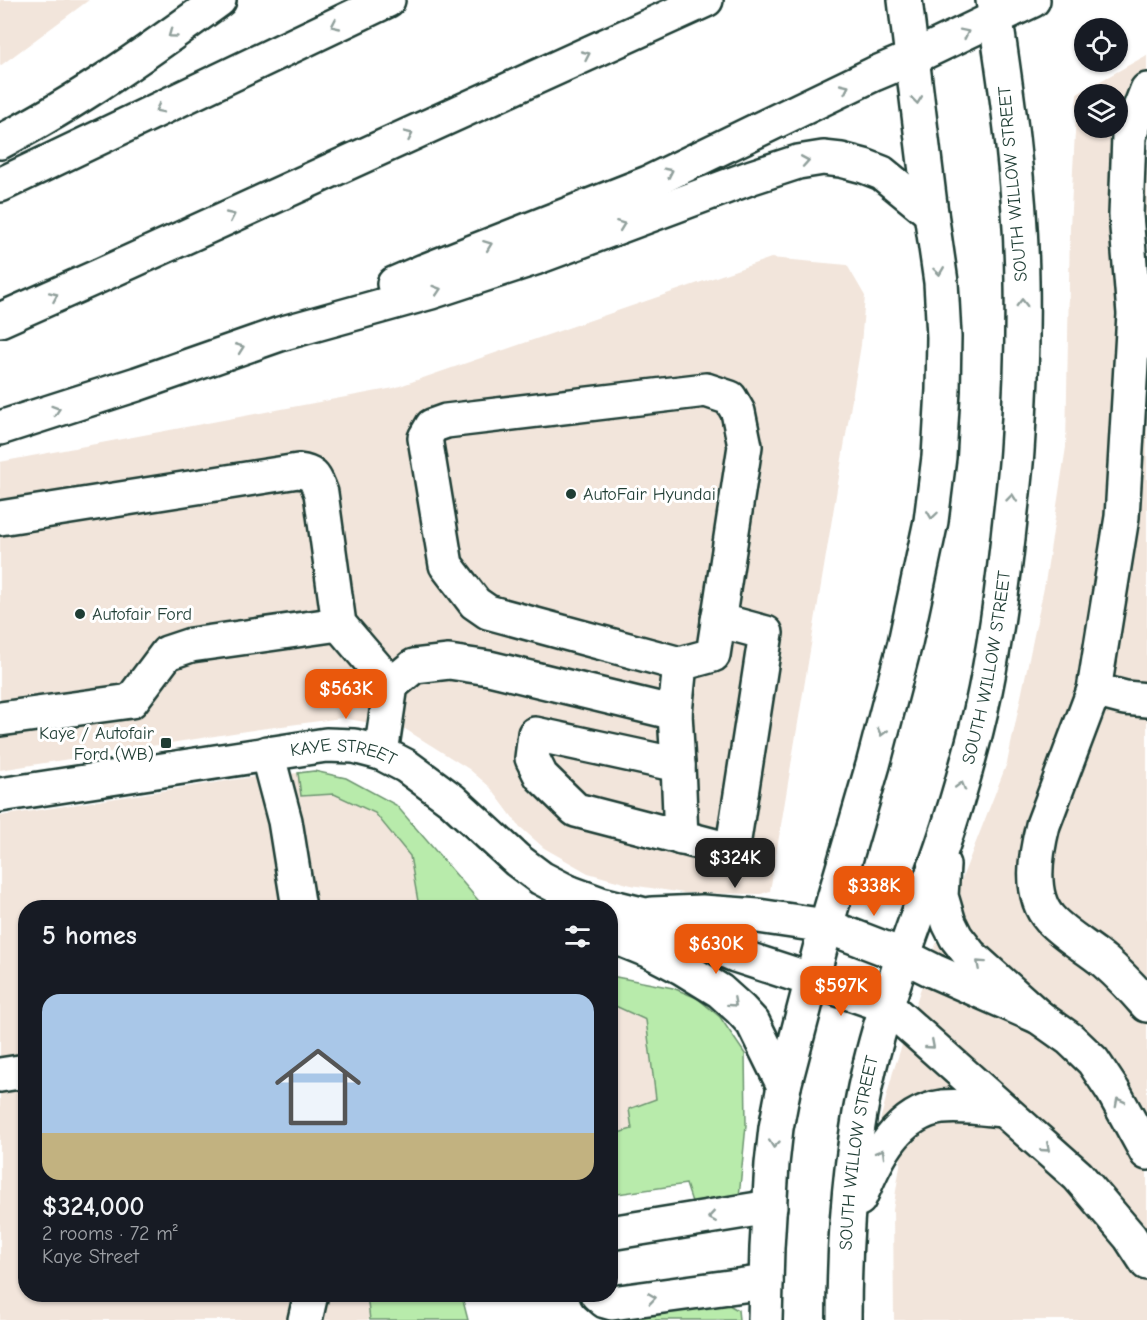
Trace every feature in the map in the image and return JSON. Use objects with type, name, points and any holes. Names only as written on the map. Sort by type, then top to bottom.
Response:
[{"type":"main road","points":[[0,142],[88,91],[162,42],[219,0]]},
{"type":"main road","points":[[0,185],[388,0]]},
{"type":"main road","points":[[0,320],[706,0]]},
{"type":"main road","points":[[765,1320],[772,1164],[784,1086],[826,926],[903,654],[931,521],[939,457],[944,337],[940,282],[905,0]]},
{"type":"main road","points":[[280,334],[424,271],[648,183],[874,74],[912,58],[994,9],[1033,0]]},
{"type":"main road","name":"SOUTH WILLOW STREET","points":[[844,1320],[846,1225],[857,1129],[870,1066],[887,1006],[963,780],[986,688],[999,611],[1017,453],[1022,357],[1022,278],[1016,176],[994,9]]},
{"type":"main road","points":[[1147,90],[1129,136],[1126,215],[1141,313],[1122,517],[1094,690],[1043,825],[1037,848],[1035,870],[1041,903],[1049,918],[1104,961],[1147,1005]]},
{"type":"main road","points":[[0,428],[137,384],[280,334],[431,292],[524,261],[798,162],[823,158],[841,160],[882,173],[931,213]]},
{"type":"main road","points":[[706,390],[730,398],[738,412],[745,447],[713,655],[680,664],[488,612],[475,603],[446,565],[425,438],[432,426],[446,420],[706,390]]},
{"type":"main road","points":[[0,518],[287,472],[308,472],[314,477],[321,493],[339,624],[391,685]]},
{"type":"main road","points":[[678,765],[535,734],[532,758],[541,776],[576,810],[726,849],[733,846],[766,633],[718,620]]},
{"type":"main road","points":[[0,719],[131,701],[167,652],[191,645],[339,624]]},
{"type":"main road","points":[[381,753],[391,685],[414,666],[449,662],[489,668],[675,713]]},
{"type":"main road","points":[[680,664],[675,713],[681,838]]},
{"type":"main road","points":[[1094,690],[1125,698],[1147,700]]},
{"type":"main road","name":"KAYE STREET","points":[[0,795],[267,753],[326,745],[354,746],[381,753],[406,766],[452,800],[517,860],[575,900]]},
{"type":"main road","points":[[267,753],[285,821],[298,900]]},
{"type":"main road","points":[[944,842],[941,896],[952,930],[970,955],[1039,1017],[1070,1039],[1093,1061],[1113,1091],[1147,1154]]},
{"type":"main road","name":"KAYE STREET","points":[[618,908],[641,914],[735,955],[887,1006]]},
{"type":"main road","name":"KAYE STREET","points":[[641,914],[702,912],[758,916],[826,926],[904,956],[1039,1017]]},
{"type":"main road","points":[[618,938],[681,967],[720,991],[753,1023],[784,1086]]},
{"type":"main road","points":[[887,1006],[1078,1176],[1130,1237],[1147,1263]]},
{"type":"main road","points":[[0,1075],[18,1072]]},
{"type":"main road","points":[[846,1225],[880,1152],[907,1122],[922,1112],[941,1107],[1002,1110]]},
{"type":"main road","points":[[618,1232],[770,1207]]},
{"type":"main road","points":[[608,1302],[766,1282]]},
{"type":"main road","points":[[305,1320],[309,1302]]},
{"type":"shaded area","points":[[0,0],[89,0],[0,66]]},
{"type":"shaded area","points":[[1147,55],[1147,1320],[894,1320],[893,1210],[901,1159],[880,1121],[893,1072],[933,952],[1007,763],[1045,583],[1066,447],[1070,228],[1075,138],[1128,138],[1128,84],[1095,84],[1116,72],[1128,72],[1128,66]]},
{"type":"shaded area","points":[[771,258],[847,265],[865,296],[861,345],[770,891],[761,894],[684,893],[631,885],[588,873],[544,848],[519,826],[490,787],[469,769],[405,729],[342,718],[0,770],[0,462],[394,388]]},
{"type":"shaded area","points":[[298,773],[301,796],[334,794],[375,813],[410,856],[418,900],[18,900],[18,1302],[368,1302],[370,1320],[0,1320],[0,816],[245,778]]},
{"type":"shaded area","points":[[618,1007],[646,1020],[656,1099],[632,1129],[618,1133]]},
{"type":"green space","points":[[314,771],[346,778],[396,805],[478,900],[418,900],[410,856],[375,813],[334,794],[301,796],[298,773]]},
{"type":"green space","points":[[618,977],[673,988],[697,998],[720,1017],[745,1054],[746,1125],[739,1197],[693,1205],[686,1184],[618,1194],[618,1133],[632,1129],[629,1109],[656,1099],[646,1020],[618,1007]]},
{"type":"green space","points":[[368,1302],[463,1302],[468,1320],[370,1320]]},
{"type":"green space","points":[[727,1304],[738,1310],[739,1320],[621,1320]]},
{"type":"place","name":"AutoFair Hyundai","points":[[571,494]]},
{"type":"place","name":"Autofair Ford","points":[[80,614]]},
{"type":"place","name":"Kaye / Autofair Ford (WB)","points":[[166,743]]}]
